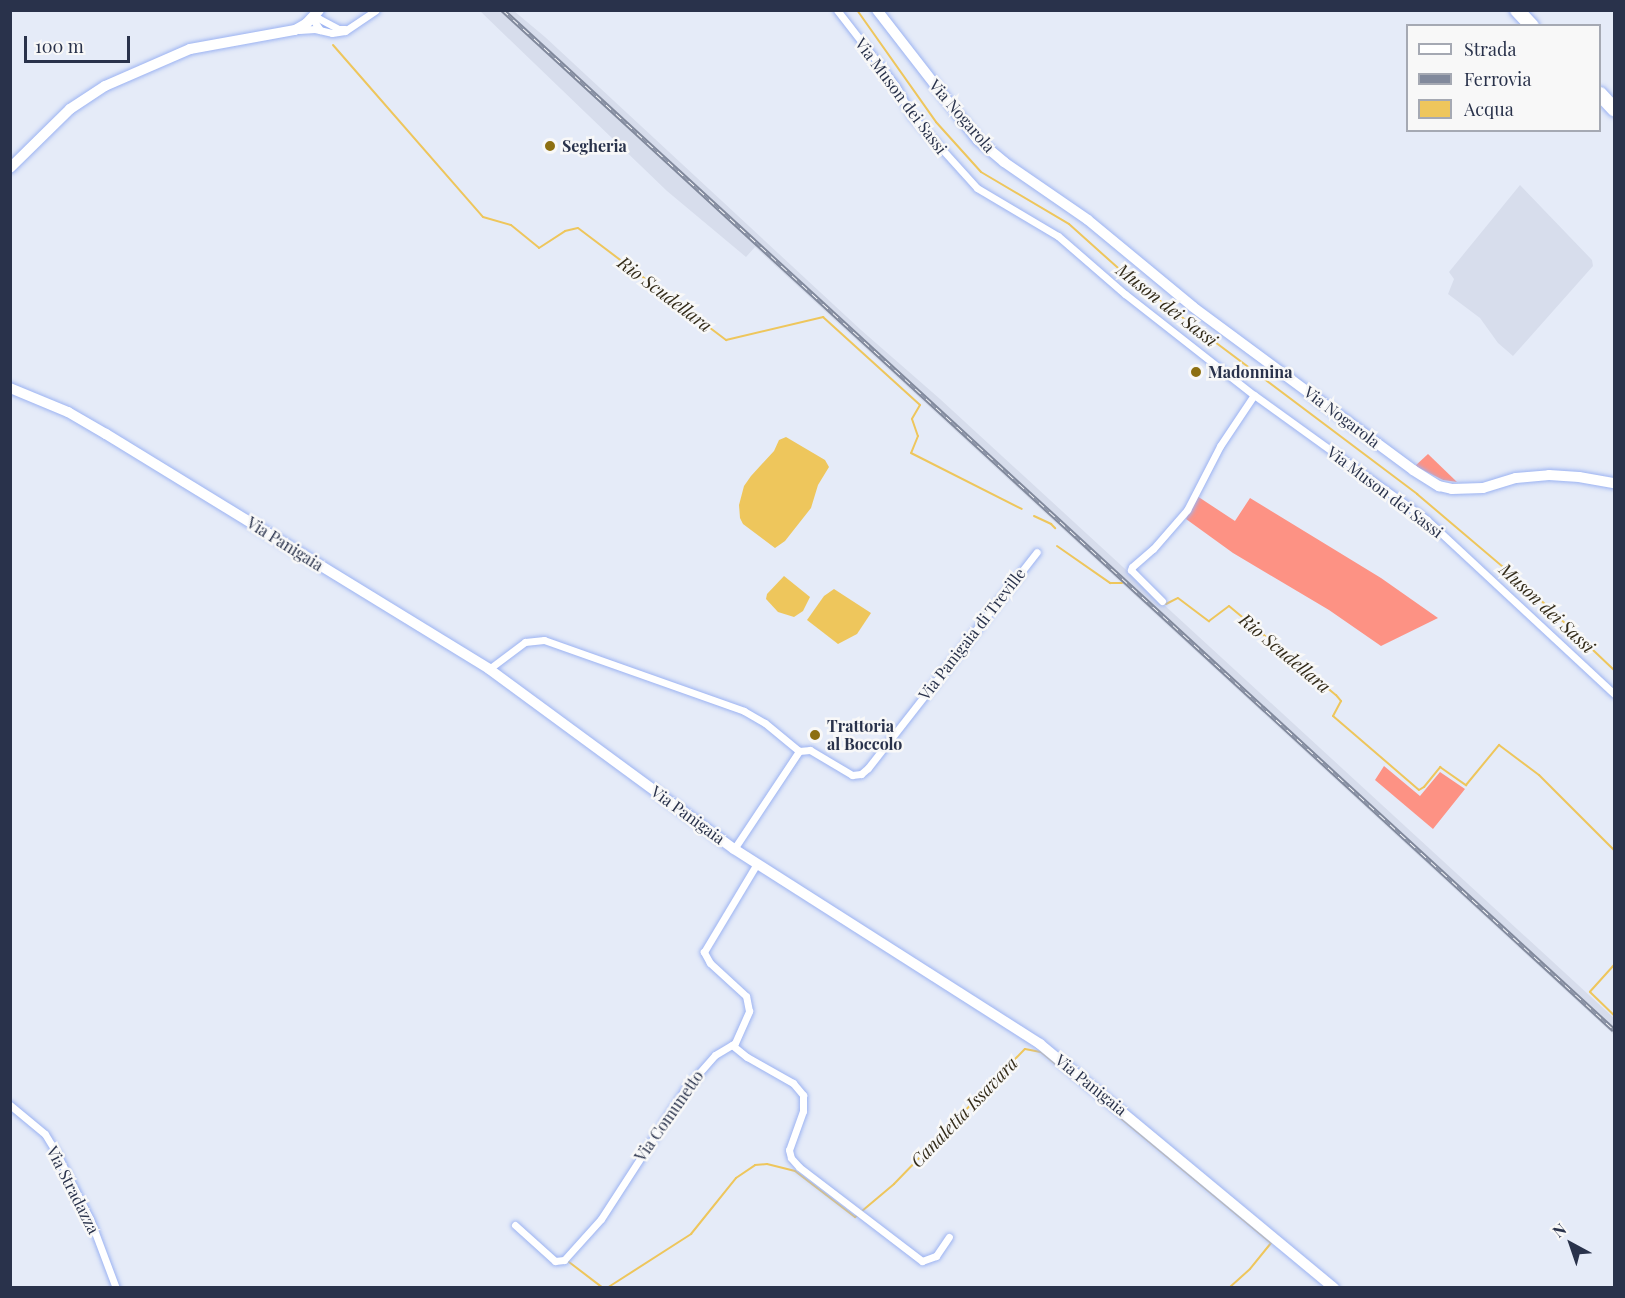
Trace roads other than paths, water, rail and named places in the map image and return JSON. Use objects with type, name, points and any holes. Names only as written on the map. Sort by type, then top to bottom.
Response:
[{"type":"highway","points":[[1517,10],[1530,24]]},
{"type":"highway","points":[[1601,96],[1614,109]]},
{"type":"street","points":[[10,168],[70,109],[105,86],[190,49],[295,30],[320,30],[332,33],[353,27],[376,10]]},
{"type":"street","name":"Via Muson dei Sassi","points":[[837,10],[896,86],[912,116],[966,179],[977,188],[1058,236],[1125,294],[1254,395],[1427,520],[1614,694]]},
{"type":"street","name":"Via Nogarola","points":[[877,10],[978,140],[1004,162],[1088,220],[1185,301],[1413,470],[1438,486],[1452,489],[1483,488],[1516,478],[1549,475],[1614,483]]},
{"type":"street","points":[[320,15],[339,29],[353,27]]},
{"type":"street","points":[[295,30],[320,15]]},
{"type":"street","points":[[320,15],[320,30]]},
{"type":"street","name":"Via Panigaia","points":[[10,388],[68,412],[106,434],[489,669],[756,865],[1040,1044],[1334,1287]]},
{"type":"street","points":[[1162,601],[1131,570],[1132,567],[1153,549],[1187,510],[1220,446],[1254,395]]},
{"type":"street","name":"Via Panigaia di Treville","points":[[489,669],[525,642],[544,640],[744,711],[765,723],[799,751],[810,750],[852,775],[864,771],[1036,552]]},
{"type":"street","points":[[734,849],[799,751]]},
{"type":"street","name":"Via Comunetto","points":[[514,1225],[555,1261],[564,1260],[601,1219],[685,1089],[715,1055],[732,1045],[747,1018],[748,1004],[742,990],[710,963],[704,952],[756,865]]},
{"type":"street","points":[[732,1045],[747,1057],[793,1083],[803,1095],[804,1111],[789,1150],[791,1158],[799,1167],[922,1261],[936,1256],[949,1237]]},
{"type":"street","name":"Via Stradazza","points":[[10,1106],[45,1134],[58,1156],[90,1219],[116,1287]]},
{"type":"water","points":[[786,437],[825,460],[829,467],[818,485],[811,508],[785,541],[775,548],[743,524],[739,505],[744,486],[774,451],[779,440]]},
{"type":"water","points":[[784,576],[810,597],[803,611],[794,617],[778,612],[766,599],[767,594]]},
{"type":"water","points":[[834,589],[871,613],[857,634],[838,644],[807,620],[824,596]]},
{"type":"waterway","name":"Muson dei Sassi","points":[[857,10],[936,122],[981,172],[1069,224],[1127,276],[1417,494],[1529,589],[1614,670]]},
{"type":"waterway","name":"Rio Scudellara","points":[[333,45],[483,217],[511,225],[539,248],[565,231],[578,228],[726,340],[823,317],[920,405],[912,419],[918,436],[911,453],[1022,509]]},
{"type":"waterway","name":"Rio Scudellara","points":[[1034,516],[1055,528]]},
{"type":"waterway","name":"Rio Scudellara","points":[[1057,546],[1110,583],[1122,583]]},
{"type":"waterway","name":"Rio Scudellara","points":[[1166,604],[1178,598],[1209,621],[1229,606],[1336,695],[1341,701],[1333,716],[1419,790],[1440,767],[1466,785],[1499,745],[1539,775],[1614,850]]},
{"type":"waterway","name":"Rio Scudellara","points":[[1614,965],[1590,992],[1614,1015]]},
{"type":"waterway","name":"Canaletta Issavara","points":[[862,1211],[894,1184],[1025,1049],[1041,1052],[1271,1243],[1250,1269],[1229,1288]]},
{"type":"waterway","name":"Canaletta Issavara","points":[[607,1288],[691,1234],[736,1178],[755,1165],[767,1164],[795,1171],[855,1217],[858,1215]]},
{"type":"waterway","name":"Canaletta Issavara","points":[[569,1262],[603,1288]]},
{"type":"railway","points":[[503,10],[1614,1030]]},
{"type":"place","name":"Segheria","points":[[550,146]]},
{"type":"place","name":"Madonnina","points":[[1196,372]]},
{"type":"place","name":"Trattoria al Boccolo","points":[[815,735]]}]
